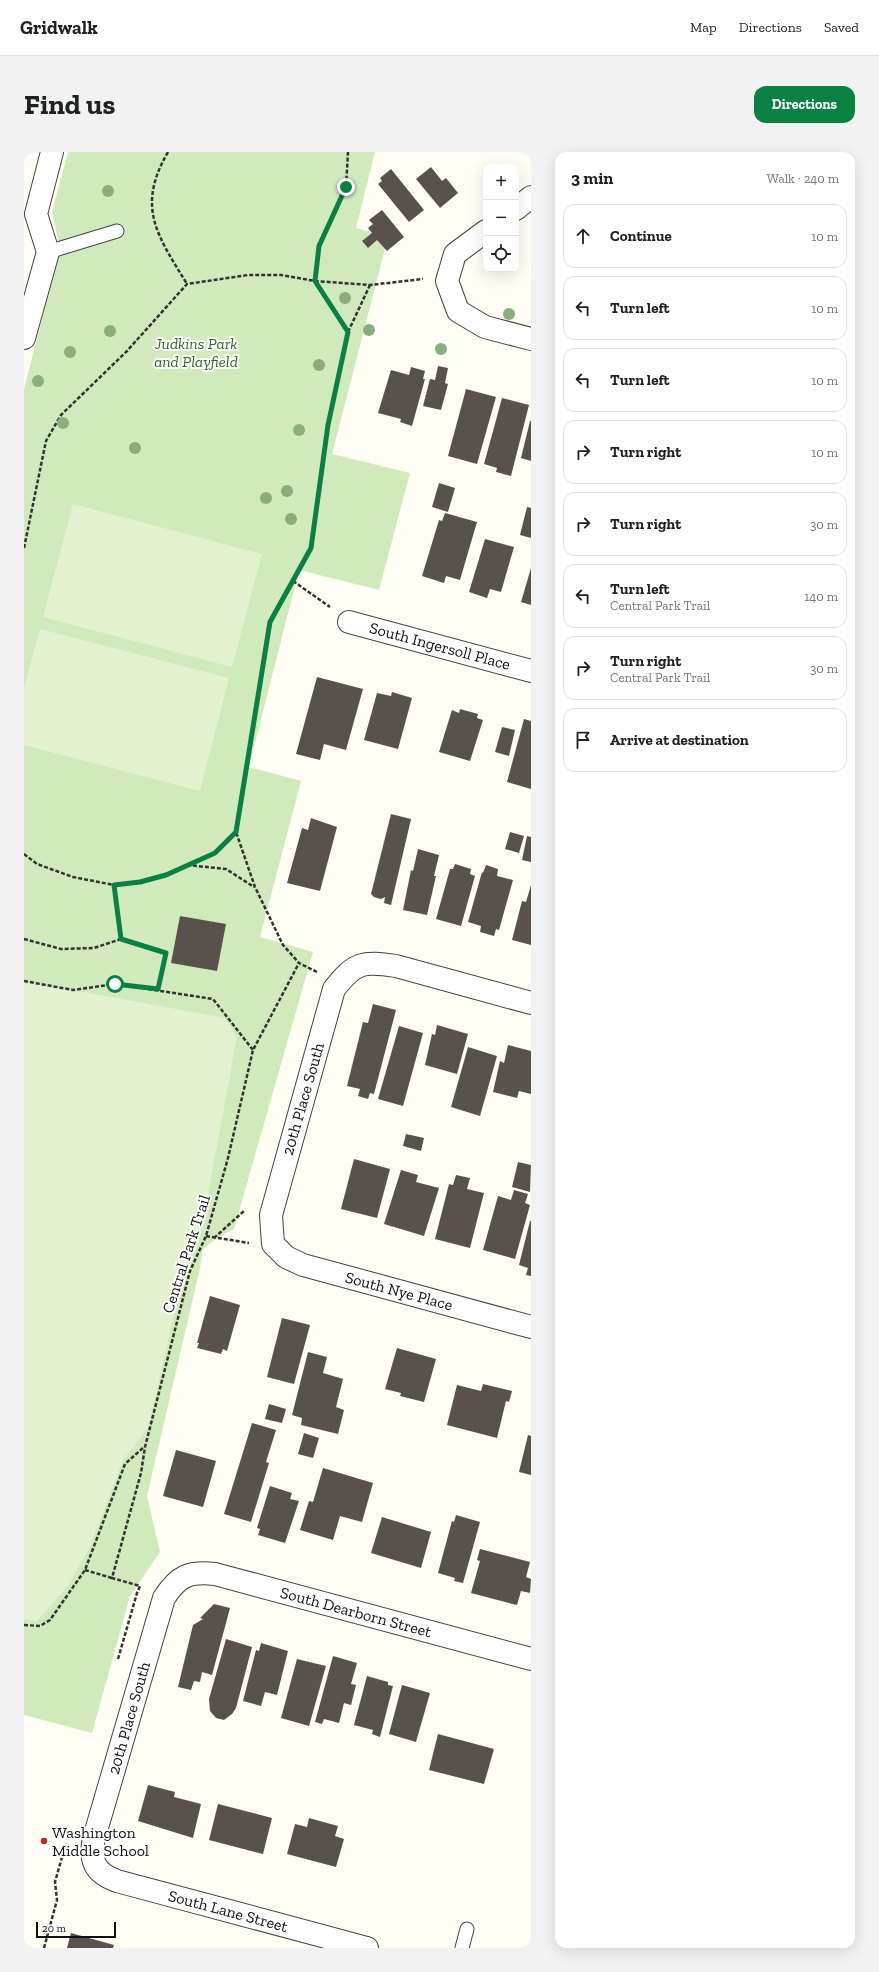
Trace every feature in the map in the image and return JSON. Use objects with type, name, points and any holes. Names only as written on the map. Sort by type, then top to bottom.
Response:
[{"type":"street","points":[[24,338],[48,252],[30,213],[52,152]]},
{"type":"street","points":[[519,207],[531,198]]},
{"type":"street","points":[[483,233],[455,254],[448,281],[458,310],[485,327],[531,339]]},
{"type":"street","name":"South Ingersoll Place","points":[[349,622],[531,671]]},
{"type":"street","name":"20th Place South","points":[[263,1244],[334,989],[345,973],[358,965],[377,963],[396,966],[531,1002]]},
{"type":"street","name":"South Nye Place","points":[[263,1244],[303,1265],[531,1327]]},
{"type":"street","name":"South Dearborn Street","points":[[182,1577],[198,1572],[215,1574],[531,1659]]},
{"type":"street","name":"20th Place South","points":[[95,1865],[91,1851],[94,1838],[164,1598],[172,1585],[182,1577]]},
{"type":"street","name":"South Lane Street","points":[[95,1865],[105,1876],[117,1881],[366,1948]]},
{"type":"lane","points":[[48,252],[117,231]]},
{"type":"lane","points":[[462,1948],[466,1929]]},
{"type":"path","points":[[168,152],[154,180],[151,199],[152,219],[168,254],[187,284]]},
{"type":"path","points":[[348,152],[346,187],[319,246],[315,281],[348,332]]},
{"type":"path","points":[[24,548],[46,441],[61,415],[127,351],[187,284],[248,275],[281,275],[315,281],[370,285],[423,279]]},
{"type":"path","points":[[316,972],[299,963],[283,945],[255,887],[236,832],[270,622],[311,548],[328,425],[348,332],[370,285]]},
{"type":"path","points":[[293,581],[331,608]]},
{"type":"path","points":[[24,854],[37,864],[73,877],[114,885],[140,882],[166,875],[215,853],[236,832]]},
{"type":"path","points":[[186,865],[226,868],[255,887]]},
{"type":"path","points":[[114,885],[121,939]]},
{"type":"path","points":[[24,939],[61,949],[94,948],[121,939],[166,953],[158,989]]},
{"type":"path","name":"Central Park Trail","points":[[112,1578],[140,1473],[145,1447],[190,1271],[206,1236],[228,1158],[253,1050],[299,963]]},
{"type":"path","points":[[24,981],[73,990],[115,984],[158,989],[214,999],[253,1050]]},
{"type":"path","points":[[214,1238],[244,1211]]},
{"type":"path","points":[[206,1236],[263,1244]]},
{"type":"path","points":[[24,1625],[40,1626],[50,1620],[85,1570],[125,1464],[145,1447]]},
{"type":"path","points":[[85,1570],[140,1586]]},
{"type":"green space","name":"Judkins Park and Playfield","points":[[68,152],[375,152],[356,228],[388,237],[332,454],[410,473],[379,590],[299,570],[249,767],[301,781],[260,937],[313,952],[234,1229],[217,1238],[203,1249],[200,1268],[147,1496],[160,1552],[130,1596],[92,1733],[24,1715],[24,389],[60,249],[52,212]]},
{"type":"green space","points":[[73,504],[262,554],[232,667],[43,617]]},
{"type":"green space","points":[[40,629],[229,678],[200,791],[24,745],[24,688]]},
{"type":"green space","points":[[24,981],[225,1018],[237,1037],[201,1232],[193,1232],[148,1428],[123,1460],[89,1549],[68,1586],[37,1621],[24,1619]]},
{"type":"building","points":[[431,167],[442,181],[446,178],[458,193],[440,208],[416,179]]},
{"type":"building","points":[[391,169],[424,210],[409,222],[378,184],[382,181],[380,178]]},
{"type":"building","points":[[382,210],[404,237],[387,251],[377,240],[368,248],[362,241],[372,233],[368,228],[373,224],[369,220]]},
{"type":"building","points":[[438,366],[448,368],[445,383],[448,384],[441,410],[423,406],[430,379],[435,380]]},
{"type":"building","points":[[411,367],[425,371],[423,379],[425,379],[412,426],[400,422],[401,419],[378,413],[391,370],[409,375]]},
{"type":"building","points":[[466,389],[496,397],[477,464],[448,456]]},
{"type":"building","points":[[502,398],[529,405],[511,476],[496,472],[497,468],[484,464]]},
{"type":"building","points":[[531,421],[531,461],[521,458]]},
{"type":"building","points":[[439,483],[455,488],[448,512],[432,507]]},
{"type":"building","points":[[527,507],[531,508],[531,538],[520,535]]},
{"type":"building","points":[[445,513],[477,522],[460,580],[446,576],[444,583],[422,576],[439,520],[442,521]]},
{"type":"building","points":[[485,539],[514,547],[501,592],[490,589],[487,598],[469,592]]},
{"type":"building","points":[[531,568],[531,605],[521,602]]},
{"type":"building","points":[[317,677],[363,689],[346,750],[324,744],[320,760],[296,754]]},
{"type":"building","points":[[392,692],[412,698],[398,749],[364,740],[377,693],[391,696]]},
{"type":"building","points":[[460,709],[478,714],[477,718],[483,720],[470,761],[439,752],[452,710],[459,713]]},
{"type":"building","points":[[524,719],[531,721],[531,789],[507,782]]},
{"type":"building","points":[[502,727],[515,730],[509,756],[495,752]]},
{"type":"building","points":[[391,814],[411,819],[391,905],[384,903],[385,897],[381,899],[374,897],[371,894]]},
{"type":"building","points":[[311,818],[337,827],[320,891],[287,883],[302,828],[308,830]]},
{"type":"building","points":[[510,832],[524,836],[519,853],[505,849]]},
{"type":"building","points":[[527,836],[531,837],[531,862],[522,860]]},
{"type":"building","points":[[418,849],[439,855],[427,915],[403,910],[411,870],[413,871]]},
{"type":"building","points":[[455,864],[471,869],[470,874],[475,876],[461,926],[436,919],[450,869],[453,869]]},
{"type":"building","points":[[486,865],[498,869],[497,876],[513,880],[499,930],[496,929],[494,936],[480,932],[481,926],[468,922],[482,872],[483,873]]},
{"type":"building","points":[[531,885],[531,945],[512,940],[522,901],[526,902]]},
{"type":"building","points":[[180,916],[226,924],[217,971],[171,963]]},
{"type":"building","points":[[373,1004],[396,1010],[374,1094],[370,1093],[368,1099],[358,1096],[360,1089],[347,1086],[363,1022],[368,1023]]},
{"type":"building","points":[[437,1025],[468,1034],[457,1074],[425,1065],[432,1034],[435,1035]]},
{"type":"building","points":[[399,1026],[423,1033],[403,1106],[378,1099]]},
{"type":"building","points":[[508,1045],[531,1051],[531,1094],[519,1091],[517,1098],[493,1092],[500,1061],[504,1063]]},
{"type":"building","points":[[468,1047],[497,1056],[480,1116],[451,1107]]},
{"type":"building","points":[[406,1134],[424,1138],[421,1151],[403,1146]]},
{"type":"building","points":[[354,1159],[390,1169],[377,1218],[341,1209]]},
{"type":"building","points":[[518,1162],[531,1165],[530,1192],[512,1187]]},
{"type":"building","points":[[401,1170],[418,1175],[416,1182],[439,1188],[424,1236],[384,1224]]},
{"type":"building","points":[[456,1175],[470,1178],[467,1189],[484,1193],[470,1248],[435,1239],[449,1184],[453,1185]]},
{"type":"building","points":[[514,1190],[528,1194],[525,1203],[530,1205],[515,1259],[483,1250],[498,1196],[511,1200]]},
{"type":"building","points":[[530,1221],[531,1276],[526,1275],[528,1268],[519,1265]]},
{"type":"building","points":[[210,1296],[240,1305],[227,1351],[223,1349],[221,1354],[197,1348],[199,1343],[197,1343]]},
{"type":"building","points":[[282,1318],[310,1325],[294,1384],[267,1377]]},
{"type":"building","points":[[397,1348],[436,1359],[424,1402],[400,1396],[401,1393],[385,1389]]},
{"type":"building","points":[[308,1352],[327,1357],[323,1373],[343,1379],[336,1407],[344,1410],[338,1434],[301,1425],[302,1418],[292,1415]]},
{"type":"building","points":[[483,1384],[512,1391],[509,1402],[506,1401],[497,1438],[447,1425],[457,1385],[481,1391]]},
{"type":"building","points":[[269,1404],[286,1409],[282,1423],[265,1419]]},
{"type":"building","points":[[252,1423],[276,1430],[266,1462],[269,1463],[251,1522],[224,1514]]},
{"type":"building","points":[[304,1433],[319,1438],[313,1458],[298,1454]]},
{"type":"building","points":[[528,1435],[531,1436],[531,1475],[519,1472]]},
{"type":"building","points":[[176,1450],[216,1461],[203,1507],[163,1496]]},
{"type":"building","points":[[323,1468],[373,1483],[362,1522],[340,1516],[333,1540],[300,1530],[309,1501],[313,1502]]},
{"type":"building","points":[[270,1486],[292,1493],[290,1499],[299,1501],[285,1543],[258,1535],[260,1529],[257,1528]]},
{"type":"building","points":[[456,1515],[480,1522],[463,1583],[454,1581],[455,1578],[438,1573],[452,1521],[454,1522]]},
{"type":"building","points":[[382,1517],[431,1532],[421,1568],[371,1553]]},
{"type":"building","points":[[480,1549],[530,1562],[526,1577],[531,1579],[530,1593],[521,1591],[517,1605],[471,1593],[480,1561],[477,1560]]},
{"type":"building","points":[[214,1604],[230,1608],[212,1675],[202,1672],[200,1682],[194,1681],[191,1690],[178,1687],[193,1625],[203,1619],[200,1618]]},
{"type":"building","points":[[226,1639],[252,1647],[236,1708],[232,1714],[224,1720],[216,1718],[210,1711],[209,1699]]},
{"type":"building","points":[[261,1643],[288,1651],[277,1695],[265,1692],[261,1706],[243,1701],[256,1650],[259,1651]]},
{"type":"building","points":[[333,1656],[357,1663],[351,1684],[356,1685],[351,1705],[344,1703],[339,1723],[324,1719],[322,1724],[315,1722]]},
{"type":"building","points":[[297,1659],[326,1666],[309,1726],[281,1718]]},
{"type":"building","points":[[367,1676],[388,1682],[388,1685],[393,1686],[380,1737],[372,1734],[373,1730],[354,1725]]},
{"type":"building","points":[[402,1685],[430,1693],[416,1742],[389,1734]]},
{"type":"building","points":[[438,1734],[494,1749],[484,1784],[429,1770]]},
{"type":"building","points":[[148,1785],[175,1792],[174,1797],[201,1804],[193,1838],[138,1821]]},
{"type":"building","points":[[218,1804],[272,1818],[263,1854],[209,1840]]},
{"type":"building","points":[[309,1818],[338,1826],[335,1836],[344,1839],[336,1867],[287,1854],[295,1824],[307,1827]]},
{"type":"building","points":[[71,1933],[114,1945],[113,1948],[67,1948]]},
{"type":"place","name":"Washington Middle School","points":[[44,1841]]},
{"type":"route","points":[[115,984],[158,989],[166,953],[121,939],[114,885],[140,882],[166,875],[215,853],[236,832],[270,622],[311,548],[328,425],[348,332],[315,281],[319,246],[346,187]]}]
